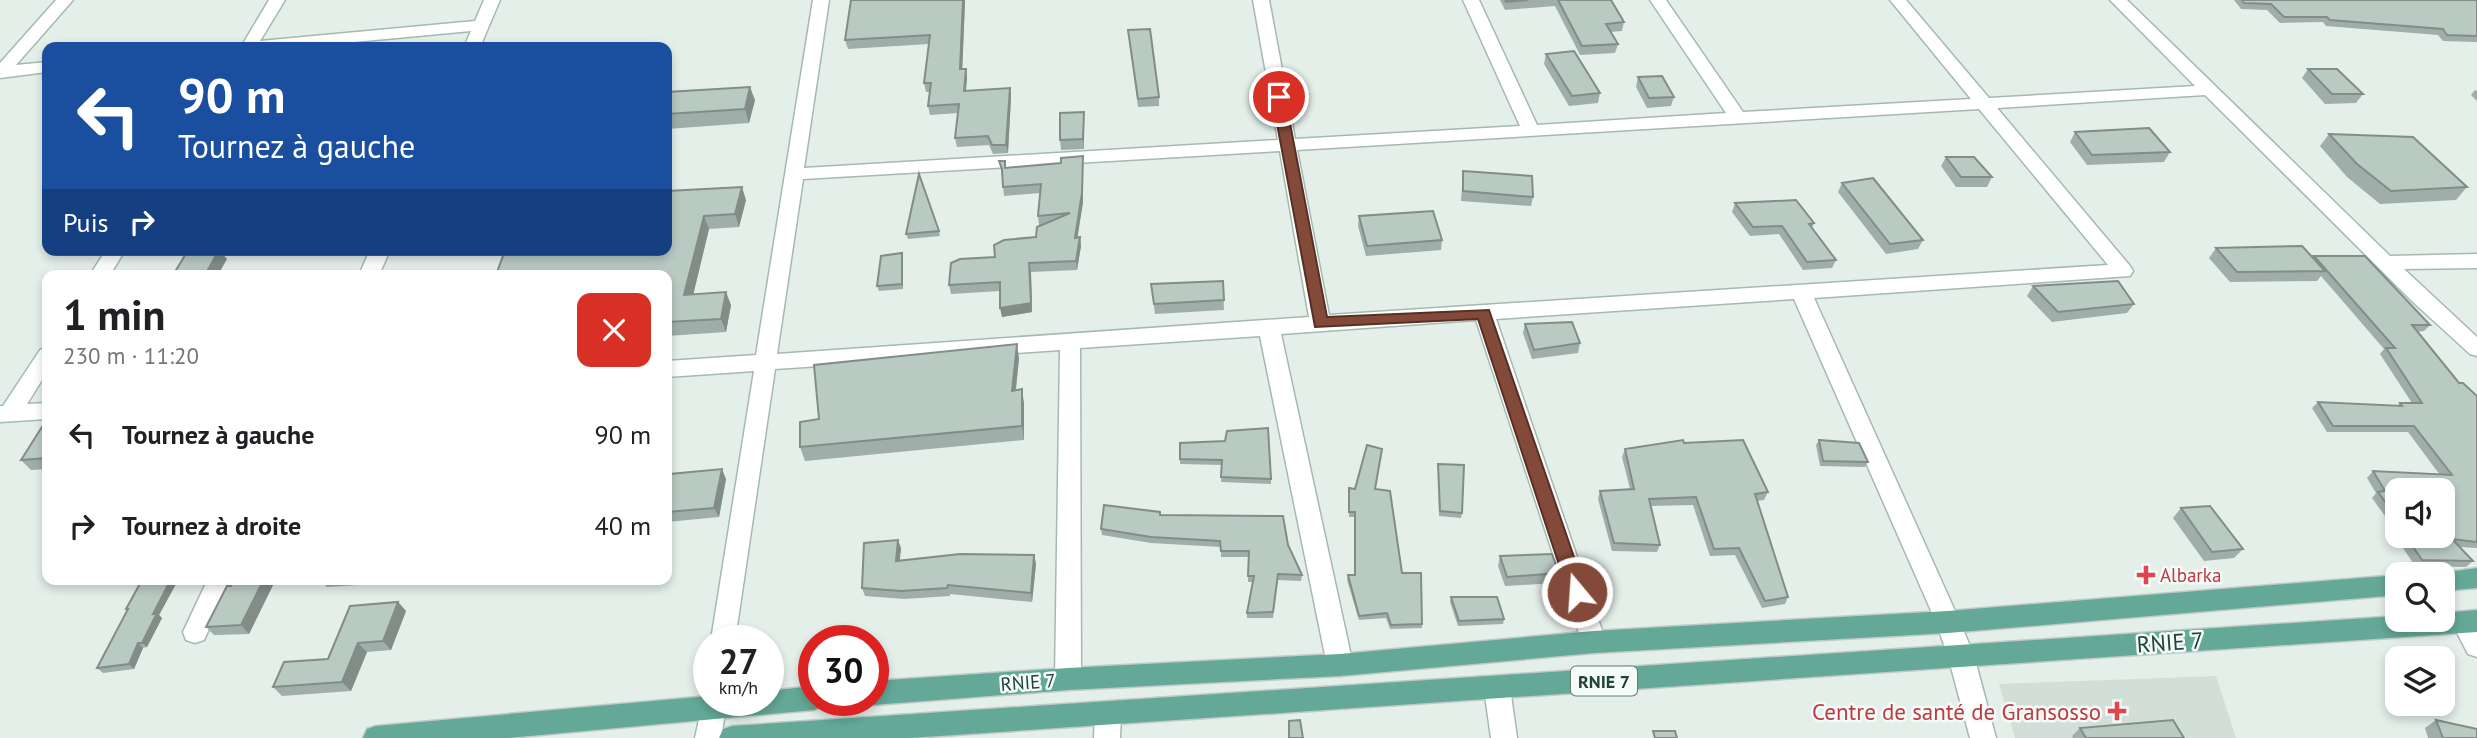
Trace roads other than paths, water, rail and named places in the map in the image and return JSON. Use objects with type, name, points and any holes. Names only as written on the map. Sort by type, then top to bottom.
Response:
[{"type":"main road","points":[[2455,580],[2477,578]]},
{"type":"main road","name":"RNIE 7","points":[[889,692],[1068,679],[1340,665],[1594,642],[1948,622],[2385,586]]},
{"type":"main road","name":"RNIE 7","points":[[732,738],[1107,726],[1497,688],[2470,622]]},
{"type":"main road","points":[[376,738],[693,704]]},
{"type":"street","points":[[1,72],[65,0]]},
{"type":"street","points":[[254,42],[277,0]]},
{"type":"street","points":[[474,42],[492,0]]},
{"type":"street","points":[[725,625],[821,0]]},
{"type":"street","points":[[1261,0],[1320,323]]},
{"type":"street","points":[[1471,0],[1531,131]]},
{"type":"street","points":[[1658,0],[1738,118]]},
{"type":"street","points":[[672,369],[2123,271],[1898,0]]},
{"type":"street","points":[[2118,0],[2385,263],[2477,349]]},
{"type":"street","points":[[303,42],[481,25]]},
{"type":"street","points":[[1,72],[42,68]]},
{"type":"street","points":[[793,174],[2210,90]]},
{"type":"street","points":[[2385,263],[2477,261]]},
{"type":"street","points":[[1801,292],[1948,622],[1961,656],[1983,738]]},
{"type":"street","points":[[1484,314],[1594,642]]},
{"type":"street","points":[[1269,328],[1340,665]]},
{"type":"street","points":[[1068,679],[1070,342]]},
{"type":"street","points":[[4,414],[42,362]]},
{"type":"street","points":[[4,414],[42,411]]},
{"type":"street","points":[[195,632],[217,585]]},
{"type":"street","points":[[2470,622],[2477,646]]},
{"type":"street","points":[[1497,688],[1504,738]]},
{"type":"street","points":[[708,738],[711,716]]},
{"type":"place","name":"Albarka","points":[[2146,575]]},
{"type":"place","name":"Centre de santé de Gransosso","points":[[2117,711]]}]
